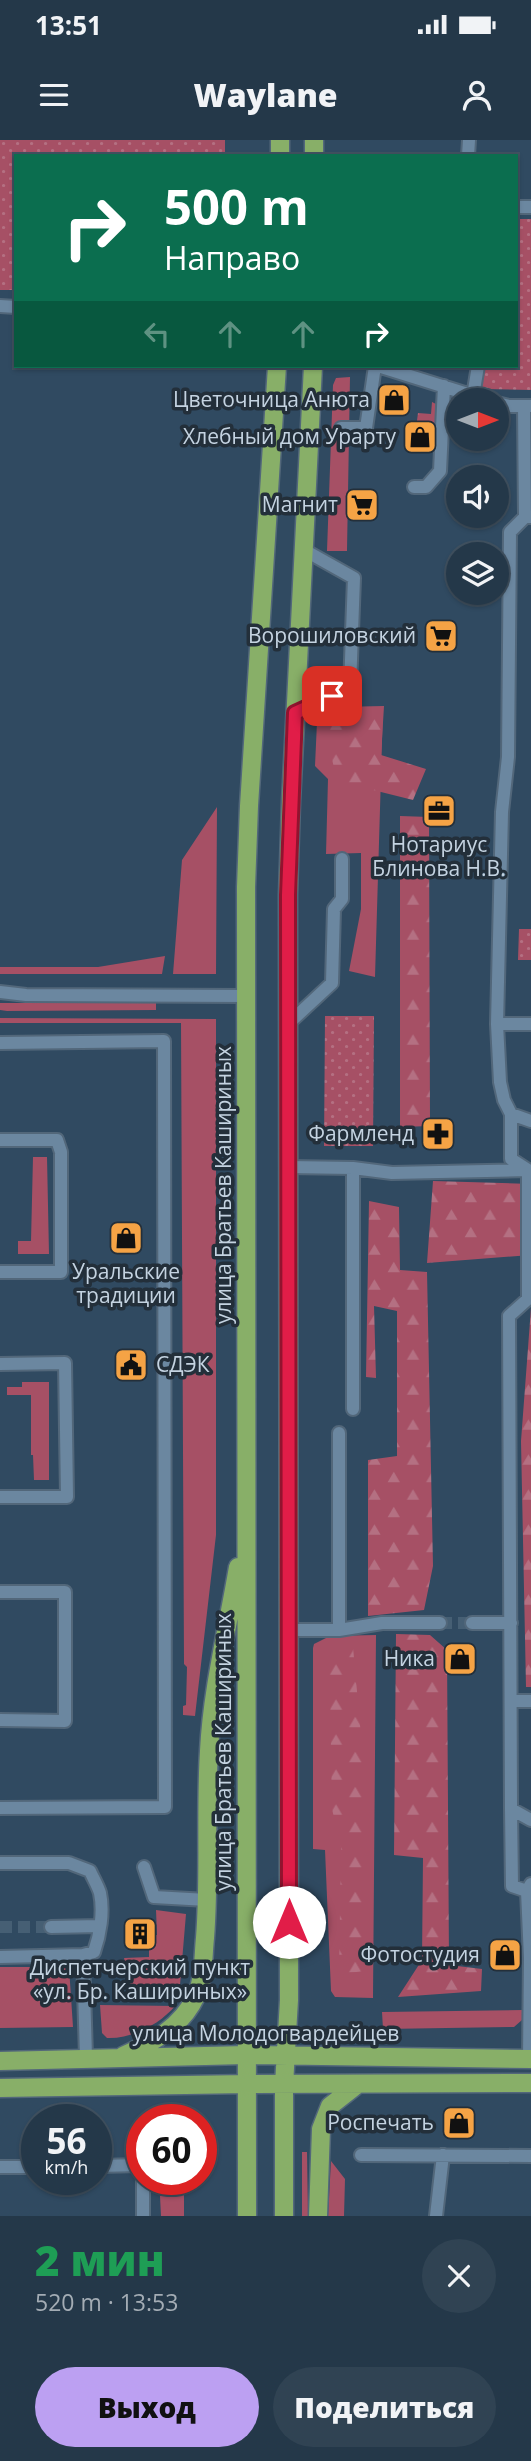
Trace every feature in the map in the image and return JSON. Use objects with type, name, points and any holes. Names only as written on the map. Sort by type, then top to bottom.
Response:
[{"type":"main road","name":"улица Братьев Кашириных","points":[[247,2216],[246,996],[249,806],[276,368]]},
{"type":"main road","points":[[284,2216],[284,2085],[289,2000],[288,895],[313,368]]},
{"type":"main road","points":[[123,2056],[168,2032],[195,1998],[202,1973],[207,1900],[212,1720],[247,1518]]},
{"type":"main road","name":"улица Молодогвардейцев","points":[[0,2061],[246,2055],[530,2059]]},
{"type":"main road","points":[[0,2088],[531,2083]]},
{"type":"main road","points":[[317,2216],[321,2129],[330,2106],[358,2084]]},
{"type":"street","points":[[341,428],[366,428],[377,368]]},
{"type":"street","points":[[384,368],[450,388]]},
{"type":"street","points":[[474,388],[478,368]]},
{"type":"street","points":[[414,487],[426,487],[440,471],[444,386]]},
{"type":"street","points":[[509,406],[527,406],[528,517],[510,532],[508,758],[502,812],[497,1024],[500,1082],[511,1114],[510,1159],[530,1170]]},
{"type":"street","points":[[295,713],[350,687],[354,578],[304,550]]},
{"type":"street","points":[[288,1024],[332,983],[334,909],[342,898],[342,859]]},
{"type":"street","points":[[0,992],[26,995],[246,996]]},
{"type":"street","points":[[497,1024],[531,1024]]},
{"type":"street","points":[[0,1042],[164,1041],[166,1504],[165,1807],[0,1808]]},
{"type":"street","points":[[511,1114],[531,1121]]},
{"type":"street","points":[[0,1140],[57,1140],[61,1152],[61,1272],[0,1272]]},
{"type":"street","points":[[288,1167],[354,1168],[393,1173],[530,1170]]},
{"type":"street","points":[[353,1409],[354,1168]]},
{"type":"street","points":[[530,1170],[528,1299],[509,1316],[512,1886],[529,1887],[530,2059]]},
{"type":"street","points":[[0,1364],[65,1363],[67,1497],[0,1497]]},
{"type":"street","points":[[339,1433],[339,1630]]},
{"type":"street","points":[[0,1592],[65,1592],[65,1721],[0,1720]]},
{"type":"street","points":[[289,1630],[339,1630],[382,1623],[440,1623]]},
{"type":"street","points":[[472,1623],[510,1623]]},
{"type":"street","points":[[511,1701],[531,1701]]},
{"type":"street","points":[[511,1809],[531,1820]]},
{"type":"street","points":[[0,1863],[69,1863],[90,1871],[100,1893],[100,1934],[94,1952],[83,1955],[0,1957]]},
{"type":"street","points":[[144,1867],[154,1897],[207,1900]]},
{"type":"street","points":[[51,1927],[100,1926]]},
{"type":"street","points":[[83,1955],[86,2057]]},
{"type":"street","points":[[361,2155],[531,2156]]},
{"type":"street","points":[[436,2216],[443,2155]]},
{"type":"street","points":[[0,2167],[21,2167]]},
{"type":"street","points":[[143,2195],[143,2216]]},
{"type":"green space","points":[[0,140],[225,140],[225,154],[14,154],[14,290],[0,290]]},
{"type":"green space","points":[[518,219],[531,219],[531,390],[482,388],[483,368],[518,368]]},
{"type":"green space","points":[[350,377],[347,551],[327,551],[333,385],[336,378]]},
{"type":"green space","points":[[432,402],[438,405],[437,433],[428,437],[427,430],[416,428],[418,413],[431,414]]},
{"type":"green space","points":[[384,706],[381,755],[426,769],[413,800],[337,781],[327,737],[338,707]]},
{"type":"green space","points":[[383,708],[375,977],[349,971],[361,909],[361,853],[326,854],[328,779],[315,766],[317,722],[330,714]]},
{"type":"green space","points":[[217,807],[216,974],[173,974],[182,860]]},
{"type":"green space","points":[[400,816],[429,817],[430,1126],[400,1127]]},
{"type":"green space","points":[[519,929],[531,929],[531,960],[518,960]]},
{"type":"green space","points":[[165,956],[162,974],[0,974],[0,967],[98,967]]},
{"type":"green space","points":[[0,1003],[156,1003],[156,1010],[7,1011],[0,1010]]},
{"type":"green space","points":[[325,1016],[374,1016],[373,1146],[324,1146]]},
{"type":"green space","points":[[0,1018],[216,1019],[216,1535],[195,1716],[183,1715],[183,1706],[186,1705],[187,1667],[184,1664],[181,1023],[0,1023]]},
{"type":"green space","points":[[33,1157],[47,1157],[49,1254],[18,1254],[18,1241],[31,1241]]},
{"type":"green space","points":[[433,1181],[531,1184],[531,1255],[427,1263]]},
{"type":"green space","points":[[369,1201],[399,1207],[400,1270],[427,1272],[433,1566],[424,1610],[368,1616],[368,1460],[397,1456],[397,1311],[374,1306],[376,1378],[366,1377]]},
{"type":"green space","points":[[531,1308],[531,1687],[526,1687],[521,1441]]},
{"type":"green space","points":[[22,1382],[49,1382],[49,1480],[34,1480],[31,1455],[31,1395],[7,1395],[7,1387],[22,1387]]},
{"type":"green space","points":[[396,1634],[430,1635],[447,1650],[449,1965],[482,1969],[481,1991],[398,1997],[422,1960],[423,1858],[394,1855]]},
{"type":"green space","points":[[376,1635],[373,1998],[335,1997],[331,1991],[325,1850],[313,1849],[313,1648],[314,1644],[330,1636]]},
{"type":"green space","points":[[329,1643],[353,1647],[366,1791],[365,1971],[339,1974],[341,1847],[332,1809]]},
{"type":"green space","points":[[156,1910],[186,1914],[180,1985],[131,1986],[124,1958],[149,1957],[149,1935],[157,1935]]},
{"type":"green space","points":[[0,1967],[69,1967],[73,2027],[0,2028]]},
{"type":"green space","points":[[100,2005],[175,2006],[162,2019],[145,2029],[126,2036],[107,2038],[102,2033]]},
{"type":"green space","points":[[523,2010],[522,2020],[514,2027],[383,2029],[382,2012]]},
{"type":"green space","points":[[302,2152],[307,2152],[308,2216],[302,2216]]},
{"type":"green space","points":[[331,2161],[345,2179],[344,2216],[328,2216]]},
{"type":"green space","points":[[184,2195],[184,2216],[161,2216],[160,2196]]},
{"type":"tunnel","points":[[440,1623],[472,1623]]},
{"type":"tunnel","points":[[0,1927],[51,1927]]},
{"type":"place","name":"Цветочница Анюта","points":[[394,400]]},
{"type":"place","name":"Хлебный дом Урарту","points":[[420,437]]},
{"type":"place","name":"Магнит","points":[[362,505]]},
{"type":"place","name":"Ворошиловский","points":[[441,636]]},
{"type":"place","name":"Нотариус Блинова Н.В.","points":[[439,811]]},
{"type":"place","name":"Фармленд","points":[[438,1134]]},
{"type":"place","name":"Уральские традиции","points":[[126,1238]]},
{"type":"place","name":"СДЭК","points":[[131,1365]]},
{"type":"place","name":"Ника","points":[[460,1659]]},
{"type":"place","name":"Диспетчерский пункт «ул. Бр. Кашириных»","points":[[140,1934]]},
{"type":"place","name":"Фотостудия","points":[[505,1955]]},
{"type":"place","name":"Роспечать","points":[[459,2123]]},
{"type":"route","points":[[289,1922],[288,895],[291,802],[295,713],[332,696]]}]
